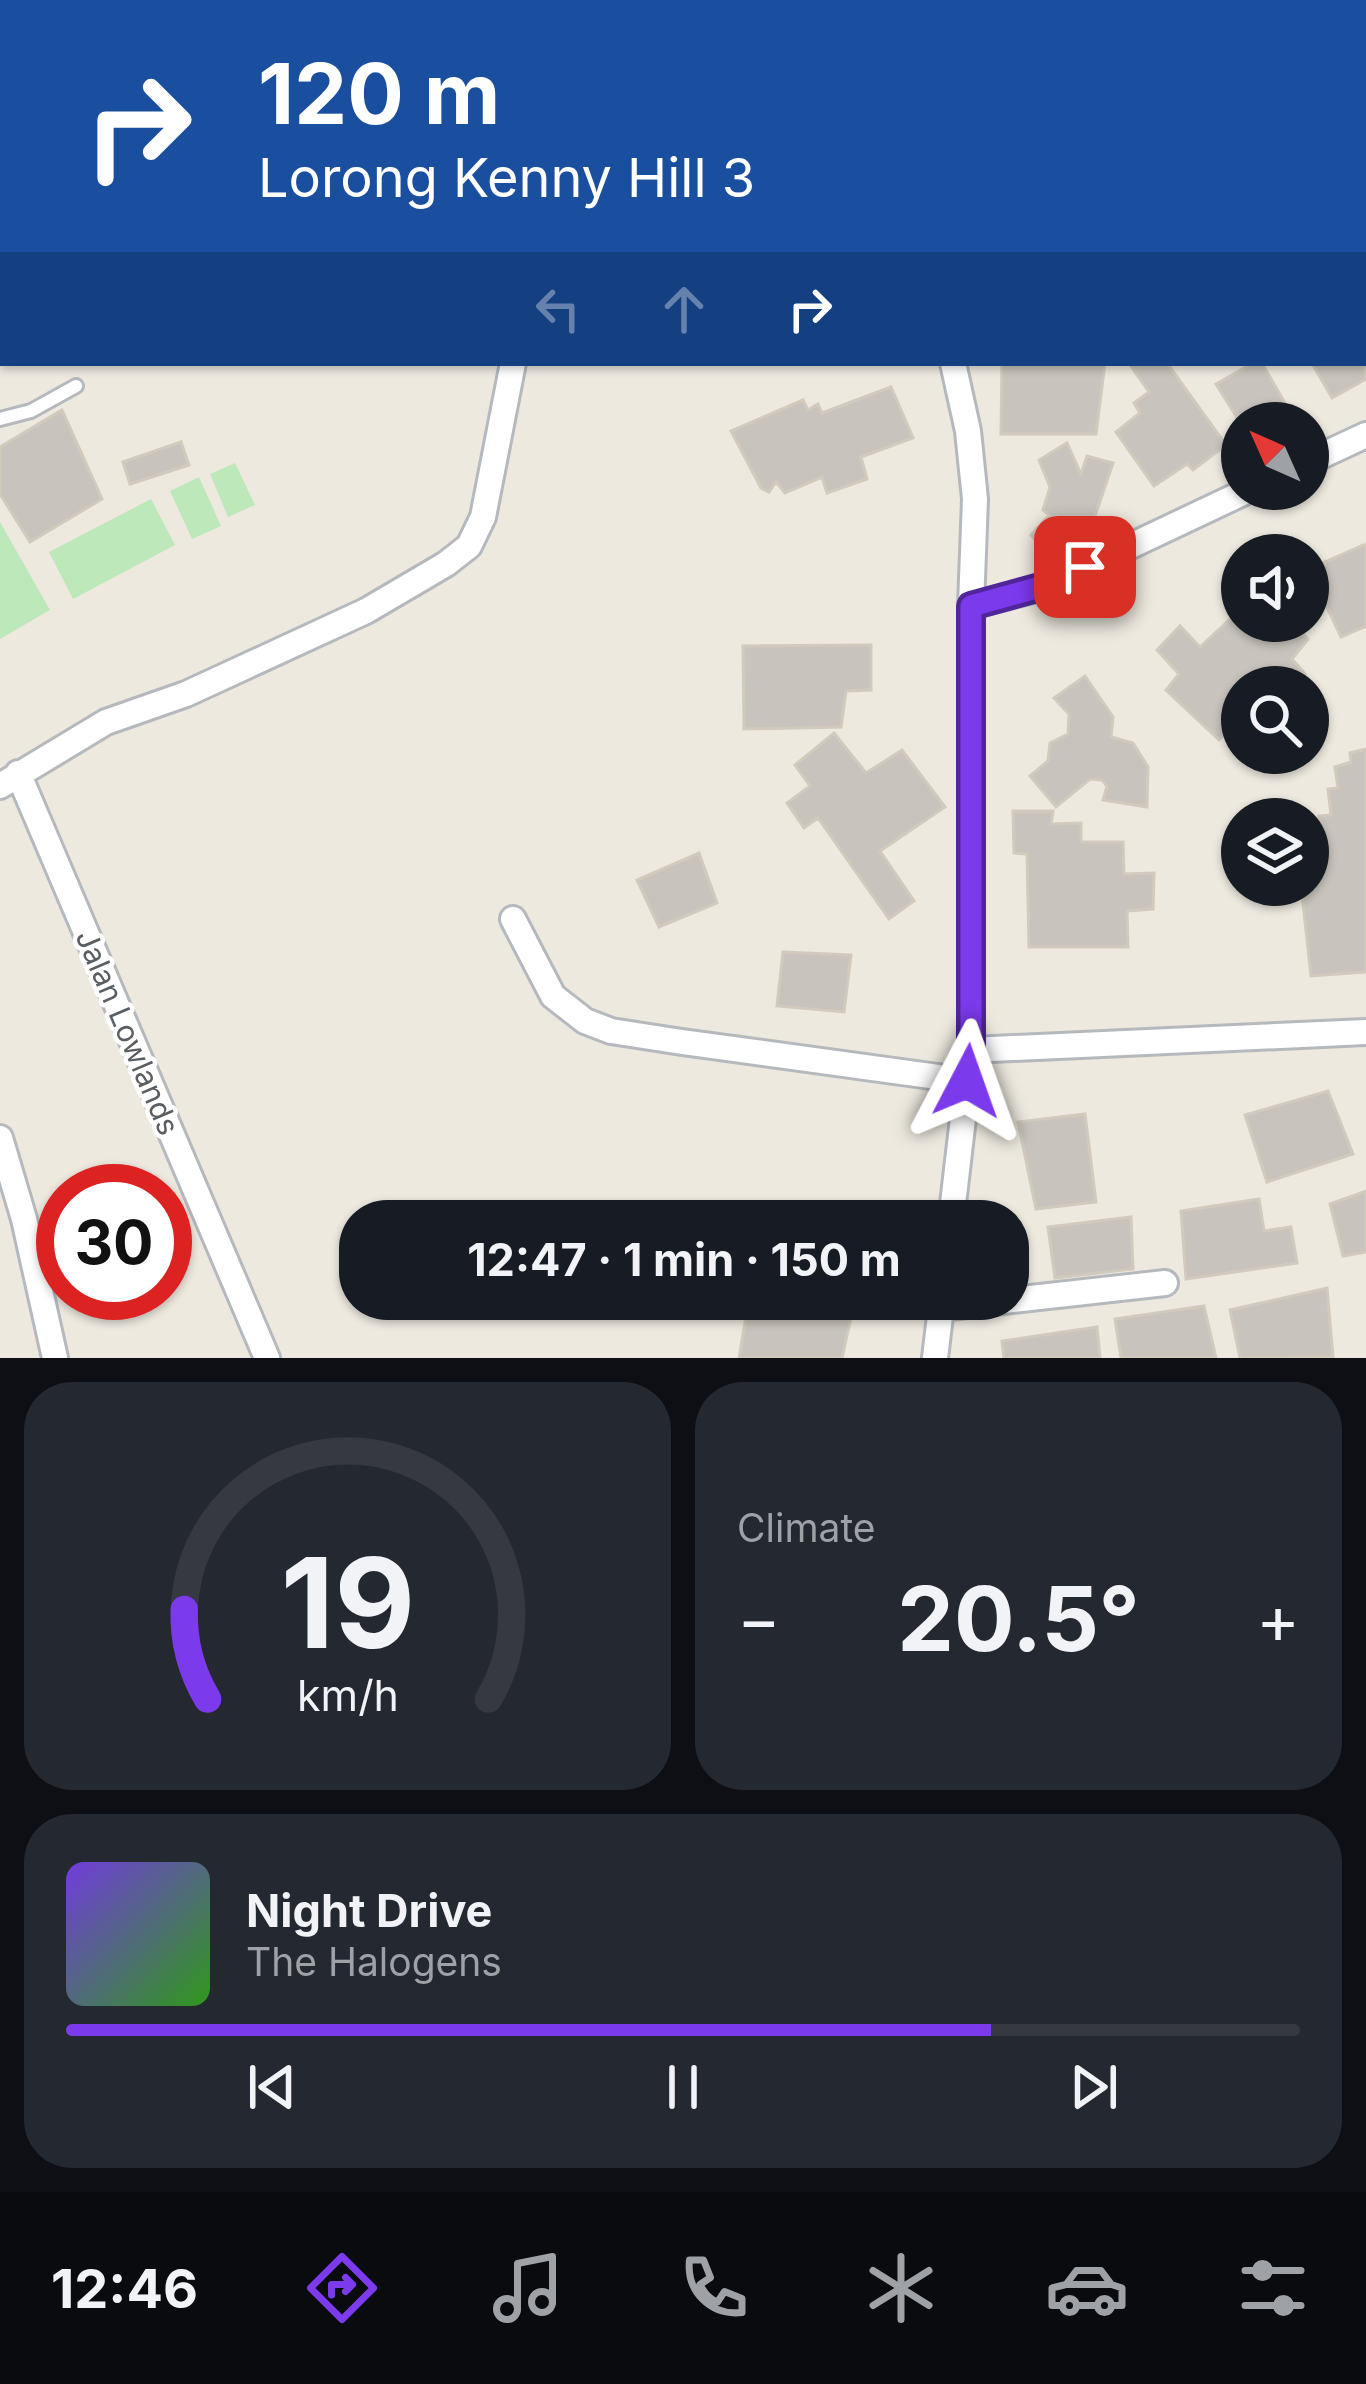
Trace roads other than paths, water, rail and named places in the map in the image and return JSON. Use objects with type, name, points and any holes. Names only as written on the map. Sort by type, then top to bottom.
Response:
[{"type":"street","points":[[9,780],[106,722],[186,694],[366,611],[470,546],[483,517],[512,366]]},
{"type":"street","points":[[953,1200],[971,1050],[971,606],[976,499],[954,366]]},
{"type":"street","points":[[1329,452],[1366,435]]},
{"type":"street","points":[[971,606],[1044,586],[1221,503]]},
{"type":"street","name":"Jalan Lowlands","points":[[9,780],[267,1358]]},
{"type":"street","points":[[513,919],[553,996],[584,1022],[682,1042],[967,1081]]},
{"type":"street","points":[[971,1050],[1366,1032]]},
{"type":"street","points":[[0,1138],[24,1219],[55,1358]]},
{"type":"street","points":[[1029,1296],[1166,1283]]},
{"type":"street","points":[[935,1358],[939,1320]]},
{"type":"lane","points":[[0,419],[31,411],[76,386]]}]
